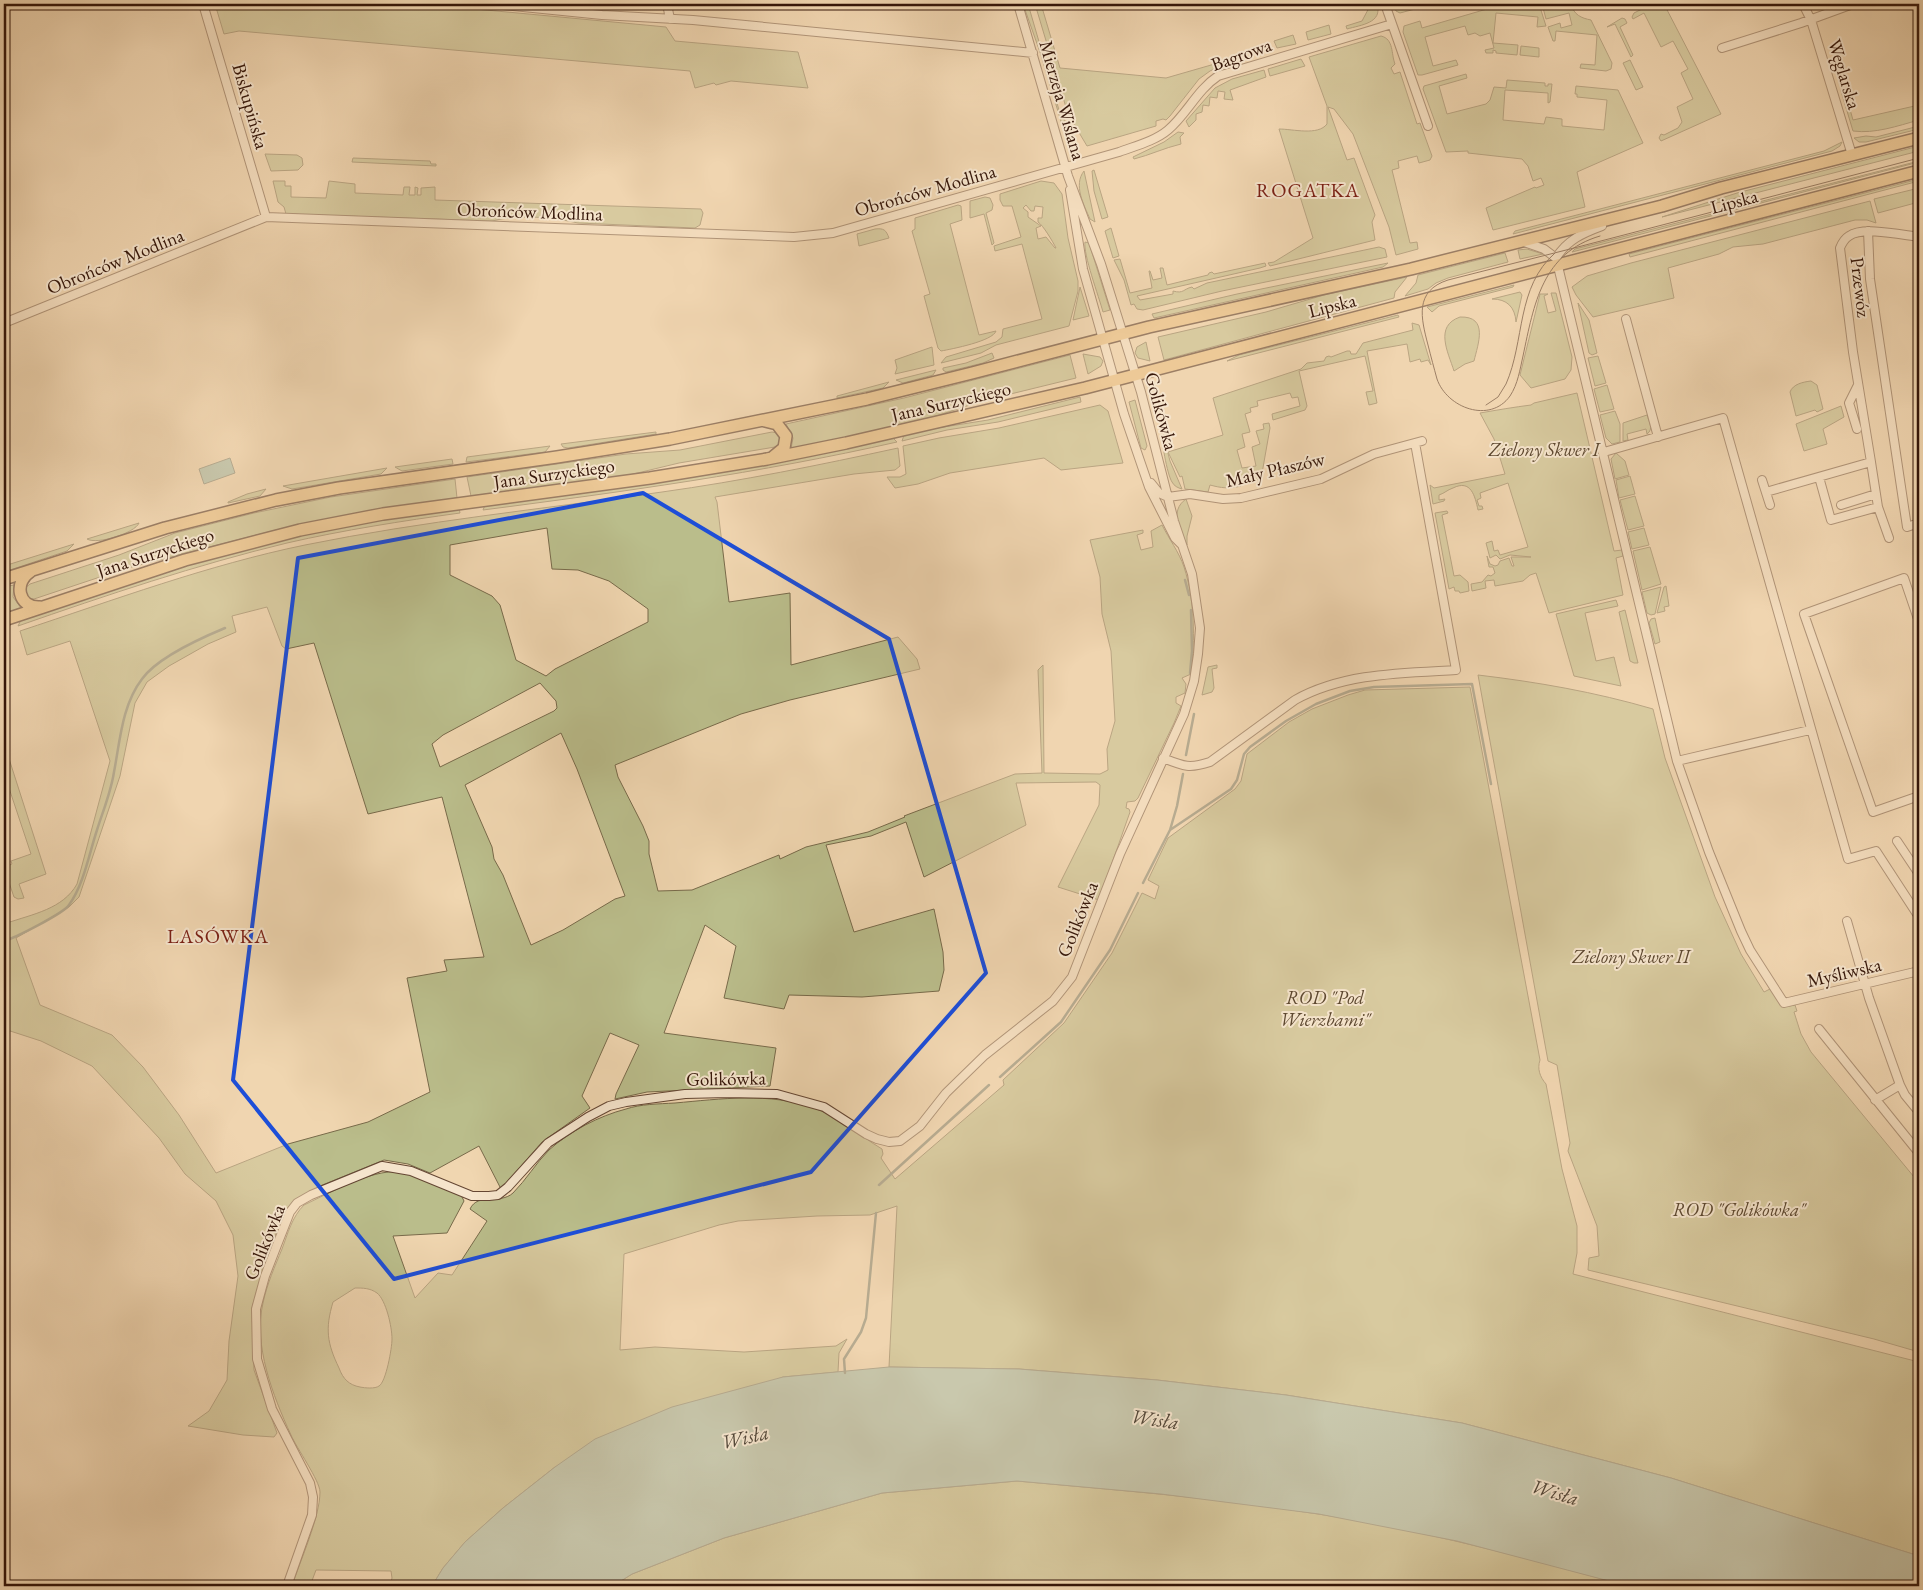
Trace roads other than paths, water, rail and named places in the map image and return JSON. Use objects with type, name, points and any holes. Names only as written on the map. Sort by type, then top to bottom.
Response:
[{"type":"main road","name":"Lipska","points":[[1104,338],[1237,306],[1411,269],[1919,138]]},
{"type":"main road","name":"Lipska","points":[[1115,380],[1557,261],[1919,170]]},
{"type":"main road","name":"Jana Surzyckiego","points":[[4,579],[175,525],[276,500],[362,484],[595,452],[761,422],[932,383],[1104,338]]},
{"type":"main road","name":"Jana Surzyckiego","points":[[4,620],[200,555],[279,534],[404,511],[650,478],[767,459],[846,443],[1115,380]]},
{"type":"main road","points":[[761,422],[769,421],[777,424],[786,436],[782,451],[767,459]]},
{"type":"main road","points":[[37,568],[22,578],[20,593],[22,600],[28,605],[44,606]]},
{"type":"street","name":"Biskupińska","points":[[204,4],[266,217]]},
{"type":"street","points":[[493,4],[1033,53]]},
{"type":"street","points":[[667,4],[670,19]]},
{"type":"street","name":"Mierzeja Wiślana","points":[[1018,4],[1066,167],[1079,249],[1104,338]]},
{"type":"street","points":[[1385,4],[1428,126]]},
{"type":"street","name":"Węglarska","points":[[1803,4],[1811,20],[1852,155]]},
{"type":"street","points":[[1722,48],[1811,20],[1853,4]]},
{"type":"street","name":"Bagrowa","points":[[1066,167],[1119,152],[1158,136],[1176,122],[1204,87],[1218,76],[1392,24]]},
{"type":"street","name":"Obrońców Modlina","points":[[4,323],[266,217],[806,237],[833,234],[1066,167]]},
{"type":"street","name":"Mierzeja Wiślana","points":[[1068,176],[1101,264],[1122,334]]},
{"type":"street","name":"Lipska","points":[[1557,261],[1566,244],[1577,236],[1634,213]]},
{"type":"street","points":[[1868,231],[1870,279],[1907,527],[1919,523]]},
{"type":"street","name":"Przewóz","points":[[1889,538],[1878,507],[1858,385],[1840,248],[1844,240],[1851,234],[1868,231],[1919,236]]},
{"type":"street","points":[[1519,241],[1544,248],[1557,261],[1677,761],[1810,730]]},
{"type":"street","points":[[1626,319],[1658,437]]},
{"type":"street","name":"Golikówka","points":[[288,1586],[312,1515],[313,1496],[310,1483],[272,1409],[257,1359],[256,1309],[265,1276],[290,1212],[297,1203],[311,1195],[382,1166],[411,1171],[472,1196],[498,1195],[508,1187],[548,1143],[588,1117],[609,1106],[685,1094],[777,1094],[824,1106],[866,1134],[877,1139],[893,1142],[905,1139],[920,1126],[946,1093],[985,1055],[1053,1000],[1072,977],[1120,854],[1184,714],[1194,681],[1198,654],[1200,628],[1195,586],[1189,563],[1181,545],[1122,334]]},
{"type":"street","name":"Golikówka","points":[[1104,338],[1124,414],[1149,487],[1175,538],[1181,545]]},
{"type":"street","points":[[1857,429],[1849,403],[1858,385]]},
{"type":"street","points":[[1604,452],[1723,418],[1848,859],[1876,851],[1919,917]]},
{"type":"street","name":"Mały Płaszów","points":[[1163,758],[1184,767],[1210,762],[1295,700],[1307,693],[1329,685],[1377,675],[1456,670],[1418,442],[1374,454],[1321,479],[1241,498],[1223,499],[1190,494],[1168,497]]},
{"type":"street","points":[[1766,492],[1871,462]]},
{"type":"street","name":"Golikówka","points":[[1145,474],[1161,495],[1168,497]]},
{"type":"street","points":[[1819,477],[1831,520],[1878,507]]},
{"type":"street","points":[[1762,480],[1770,505]]},
{"type":"street","points":[[1841,505],[1876,494]]},
{"type":"street","name":"Golikówka","points":[[1164,517],[1164,507],[1168,497]]},
{"type":"street","points":[[1919,622],[1904,578],[1804,614],[1872,812],[1919,796]]},
{"type":"street","name":"Myśliwska","points":[[1677,761],[1709,852],[1741,931],[1750,950],[1784,1003],[1919,971]]},
{"type":"street","points":[[1897,841],[1919,874]]},
{"type":"street","points":[[1847,921],[1865,984],[1900,1084],[1905,1096],[1919,1112]]},
{"type":"street","points":[[1819,1029],[1919,1153]]},
{"type":"street","points":[[1875,1100],[1900,1084]]},
{"type":"water","points":[[230,458],[235,473],[204,484],[199,469]]},
{"type":"water","name":"Wisła","points":[[889,1367],[1019,1369],[1157,1380],[1286,1395],[1462,1423],[1671,1478],[1919,1556],[1919,1586],[1628,1586],[1457,1541],[1319,1514],[1161,1494],[1017,1481],[882,1493],[724,1538],[632,1574],[613,1586],[432,1586],[443,1568],[465,1542],[503,1508],[555,1467],[595,1439],[672,1407],[783,1377]]},
{"type":"waterway","points":[[1185,580],[1189,595]]},
{"type":"waterway","points":[[1190,673],[1192,651],[1191,610]]},
{"type":"waterway","points":[[4,941],[58,914],[69,905],[79,888],[109,794],[126,712],[135,689],[142,679],[149,671],[169,656],[225,628]]},
{"type":"waterway","points":[[1170,830],[1231,789],[1237,780],[1244,754],[1250,747],[1286,721],[1316,704],[1350,691],[1374,687],[1472,684],[1491,784]]},
{"type":"waterway","points":[[1186,755],[1194,714]]},
{"type":"waterway","points":[[1143,883],[1170,830],[1183,774]]},
{"type":"waterway","points":[[1000,1077],[1061,1022],[1110,950],[1138,893]]},
{"type":"waterway","points":[[879,1185],[989,1085]]},
{"type":"waterway","points":[[845,1373],[844,1359],[861,1332],[866,1318],[876,1213]]},
{"type":"tram line","points":[[1600,236],[1580,244],[1565,255],[1553,268],[1544,283],[1537,300],[1515,387],[1510,396],[1502,404],[1492,409],[1481,411],[1459,405],[1450,398],[1442,389],[1437,379],[1423,325],[1422,315],[1425,298],[1437,285],[1448,280],[1574,248],[1919,158]]},
{"type":"tram line","points":[[1486,405],[1498,397],[1506,384],[1512,367],[1527,298],[1542,267],[1555,253]]},
{"type":"district","name":"ROGATKA","points":[[1308,190]]},
{"type":"district","name":"LASÓWKA","points":[[218,936]]},
{"type":"park label","name":"Zielony Skwer I","points":[[1544,449]]},
{"type":"park label","name":"Zielony Skwer II","points":[[1631,956]]},
{"type":"park label","name":"ROD \"Pod Wierzbami\"","points":[[1325,1008]]},
{"type":"park label","name":"ROD \"Golikówka\"","points":[[1739,1209]]}]
